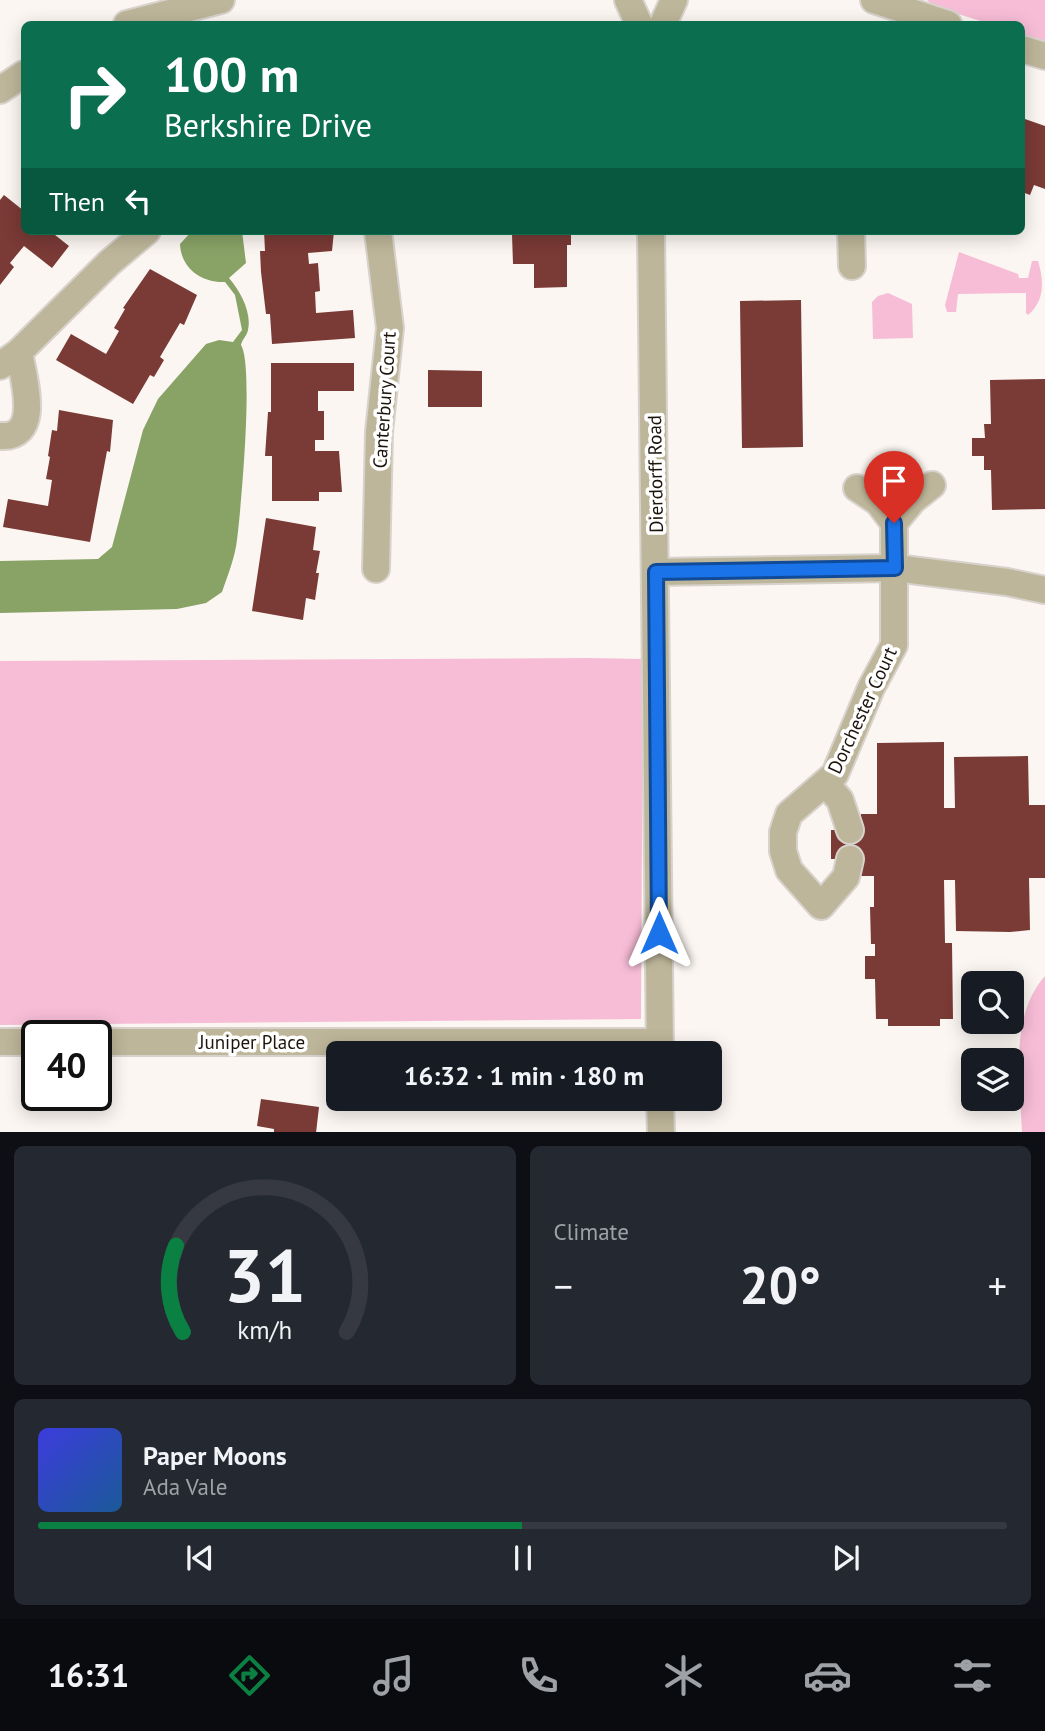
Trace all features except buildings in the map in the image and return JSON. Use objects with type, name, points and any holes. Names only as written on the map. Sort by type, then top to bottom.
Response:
[{"type":"street","points":[[628,0],[638,21]]},
{"type":"street","points":[[664,21],[674,0]]},
{"type":"street","points":[[141,21],[205,7]]},
{"type":"street","points":[[891,8],[937,21]]},
{"type":"street","points":[[1025,50],[1045,56]]},
{"type":"street","points":[[0,90],[21,76]]},
{"type":"street","points":[[0,436],[11,437],[20,432],[27,416],[10,359],[109,263],[143,235]]},
{"type":"street","name":"Canterbury Court","points":[[376,569],[379,432],[390,328],[379,235]]},
{"type":"street","name":"Dierdorff Road","points":[[652,235],[660,1041]]},
{"type":"street","points":[[851,235],[852,266]]},
{"type":"street","points":[[857,488],[878,502],[894,523],[913,500],[932,485]]},
{"type":"street","name":"Dorchester Court","points":[[850,859],[846,877],[821,906],[789,870],[783,852],[783,832],[789,814],[826,784],[838,767],[871,688],[894,645],[894,523]]},
{"type":"street","points":[[656,572],[895,568],[1007,582],[1045,590]]},
{"type":"street","points":[[826,784],[841,800],[850,830]]},
{"type":"street","points":[[0,1042],[21,1042]]},
{"type":"street","name":"Juniper Place","points":[[112,1042],[326,1044]]},
{"type":"street","points":[[660,1111],[661,1132]]},
{"type":"shaded area","points":[[927,0],[1045,0],[1045,42],[1025,36],[1025,21],[980,21],[933,6]]},
{"type":"shaded area","points":[[188,235],[242,235],[246,263],[229,278],[244,302],[249,323],[241,345],[245,358],[247,407],[239,523],[235,553],[222,592],[206,603],[177,609],[0,613],[0,561],[98,559],[112,547],[143,430],[158,399],[206,344],[219,340],[233,342],[242,330],[235,295],[225,282],[200,277],[188,267],[180,244]]},
{"type":"shaded area","points":[[959,252],[1018,274],[1019,278],[1028,278],[1032,261],[1038,261],[1042,290],[1034,309],[1028,315],[1026,313],[1026,293],[958,294],[956,312],[947,312],[945,305]]},
{"type":"shaded area","points":[[888,293],[912,304],[913,338],[873,339],[872,302],[878,296]]},
{"type":"shaded area","points":[[919,466],[916,477],[910,484],[894,490],[877,485],[867,467]]},
{"type":"shaded area","points":[[643,659],[641,1019],[112,1024],[112,1020],[21,1020],[21,1025],[0,1025],[0,661]]},
{"type":"shaded area","points":[[1045,976],[1045,1132],[1022,1132],[1024,1048],[1019,1048],[1021,1034],[1024,1034],[1026,1010]]},
{"type":"route","points":[[659,933],[656,572],[895,568],[894,523]]}]
